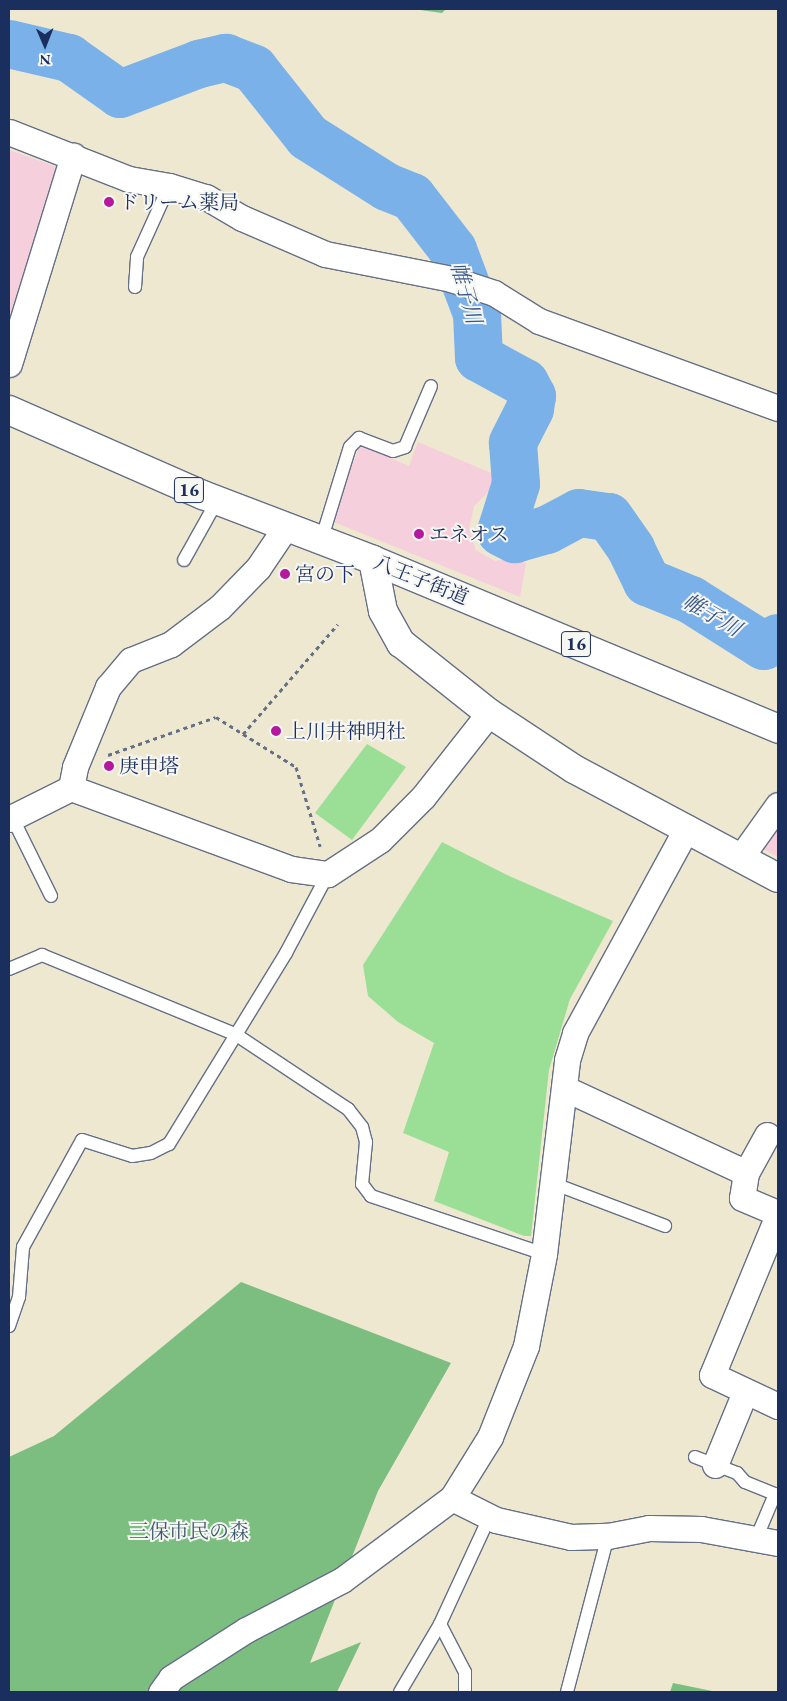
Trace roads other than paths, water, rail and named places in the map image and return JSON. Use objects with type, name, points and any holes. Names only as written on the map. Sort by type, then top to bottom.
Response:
[{"type":"main road","name":"八王子街道","points":[[9,410],[217,501],[374,560],[777,727]]},
{"type":"main road","points":[[374,560],[383,611],[401,643],[488,713],[574,769],[778,878]]},
{"type":"street","points":[[9,132],[129,179],[169,186],[206,198],[242,218],[325,254],[451,279],[494,293],[540,321],[778,408]]},
{"type":"street","points":[[9,364],[73,156]]},
{"type":"street","points":[[10,818],[73,778],[108,687],[131,660],[171,644],[220,607],[258,568],[285,528]]},
{"type":"street","points":[[73,778],[291,869],[322,873],[380,840],[423,797],[488,713]]},
{"type":"street","points":[[740,858],[778,805]]},
{"type":"street","points":[[161,1692],[172,1678],[246,1630],[342,1580],[452,1498],[490,1437],[526,1346],[544,1254],[564,1088],[575,1033],[687,828]]},
{"type":"street","points":[[564,1088],[746,1173]]},
{"type":"street","points":[[773,1138],[746,1173],[742,1198],[778,1214],[769,1264],[712,1375],[778,1406]]},
{"type":"street","points":[[705,1461],[745,1392]]},
{"type":"street","points":[[452,1498],[496,1520],[571,1537],[608,1536],[649,1528],[701,1529],[767,1541]]},
{"type":"lane","points":[[135,287],[137,257],[169,186]]},
{"type":"lane","points":[[322,541],[350,447],[359,438],[393,451],[405,447],[431,386]]},
{"type":"lane","points":[[184,560],[217,501]]},
{"type":"lane","points":[[10,818],[51,896]]},
{"type":"lane","points":[[9,1326],[19,1297],[23,1247],[82,1140],[132,1156],[151,1153],[169,1144],[286,953],[322,873]]},
{"type":"lane","points":[[9,969],[42,955],[235,1034],[348,1109],[362,1127],[366,1142],[362,1184],[371,1196],[544,1254]]},
{"type":"lane","points":[[552,1183],[666,1226]]},
{"type":"lane","points":[[705,1461],[775,1494],[767,1541]]},
{"type":"lane","points":[[400,1692],[440,1624],[490,1516]]},
{"type":"lane","points":[[567,1692],[608,1536]]},
{"type":"lane","points":[[440,1624],[465,1672],[465,1692]]},
{"type":"waterway","name":"帷子川","points":[[9,44],[69,58],[120,94],[199,64],[226,58],[254,69],[308,137],[387,187],[412,197],[453,250],[477,314],[479,358],[525,383],[532,396],[530,409],[513,443],[516,484],[501,532],[515,539],[547,530],[579,513],[609,517],[631,549],[647,582],[691,600],[764,646],[778,638]]},
{"type":"place","name":"ドリーム薬局","points":[[109,202]]},
{"type":"place","name":"エネオス","points":[[419,534]]},
{"type":"place","name":"宮の下","points":[[285,574]]},
{"type":"place","name":"上川井神明社","points":[[276,731]]},
{"type":"place","name":"庚申塔","points":[[109,766]]},
{"type":"park label","name":"三保市民の森","points":[[189,1531]]}]
